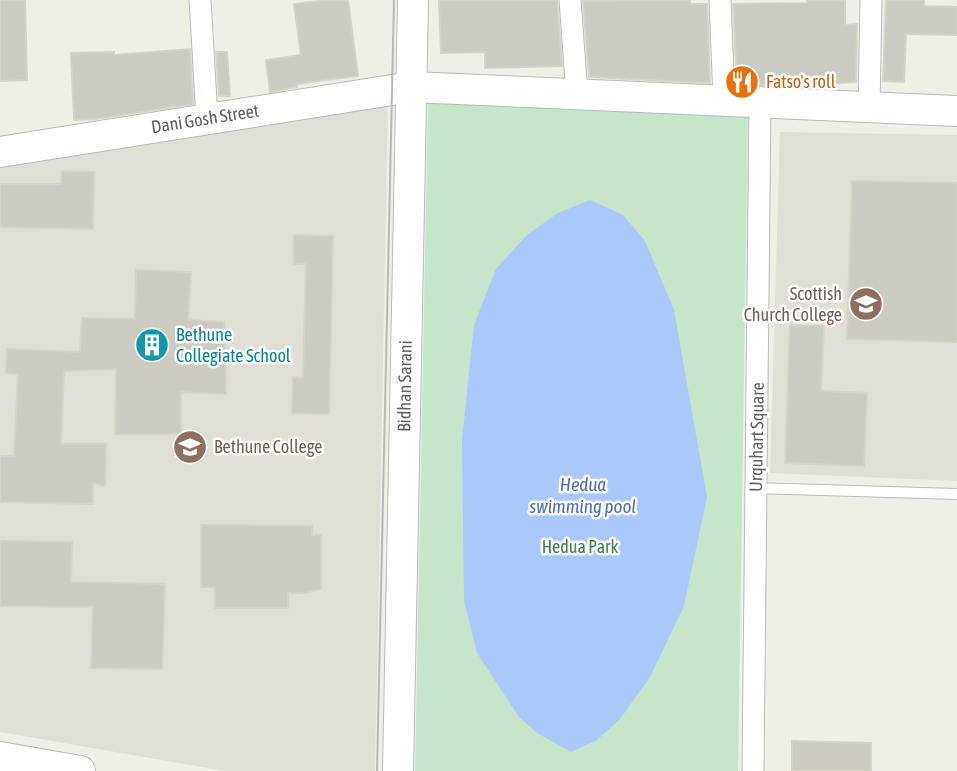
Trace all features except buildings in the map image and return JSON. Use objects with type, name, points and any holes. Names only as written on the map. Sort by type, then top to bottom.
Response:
[{"type":"street","points":[[200,0],[207,118]]},
{"type":"street","name":"Bidhan Sarani","points":[[398,771],[412,0]]},
{"type":"street","points":[[570,0],[577,95]]},
{"type":"street","points":[[720,0],[724,99]]},
{"type":"street","points":[[869,107],[871,0]]},
{"type":"street","name":"Dani Gosh Street","points":[[0,152],[411,87],[957,111]]},
{"type":"street","name":"Urquhart Square","points":[[753,771],[760,102]]},
{"type":"street","points":[[0,757],[80,771]]},
{"type":"lane","points":[[756,488],[957,494]]},
{"type":"shaded area","name":"Bethune College","points":[[388,101],[375,771],[225,771],[0,732],[0,162]]},
{"type":"shaded area","name":"Scottish Church College","points":[[780,132],[957,135],[957,481],[770,473]]},
{"type":"green space","name":"Hedua Park","points":[[428,100],[748,111],[738,771],[415,771]]},
{"type":"water","name":"Hedua swimming pool","points":[[590,200],[623,215],[645,241],[674,310],[707,497],[684,606],[650,677],[620,719],[597,740],[571,752],[537,733],[519,717],[477,653],[464,601],[462,440],[474,325],[496,269],[527,235],[558,213]]},
{"type":"tram line","points":[[377,771],[394,0]]},
{"type":"place","name":"Fatso's roll","points":[[742,82]]},
{"type":"place","name":"Scottish Church College","points":[[866,304]]},
{"type":"place","name":"Bethune Collegiate School","points":[[152,345]]},
{"type":"place","name":"Bethune College","points":[[190,447]]}]
